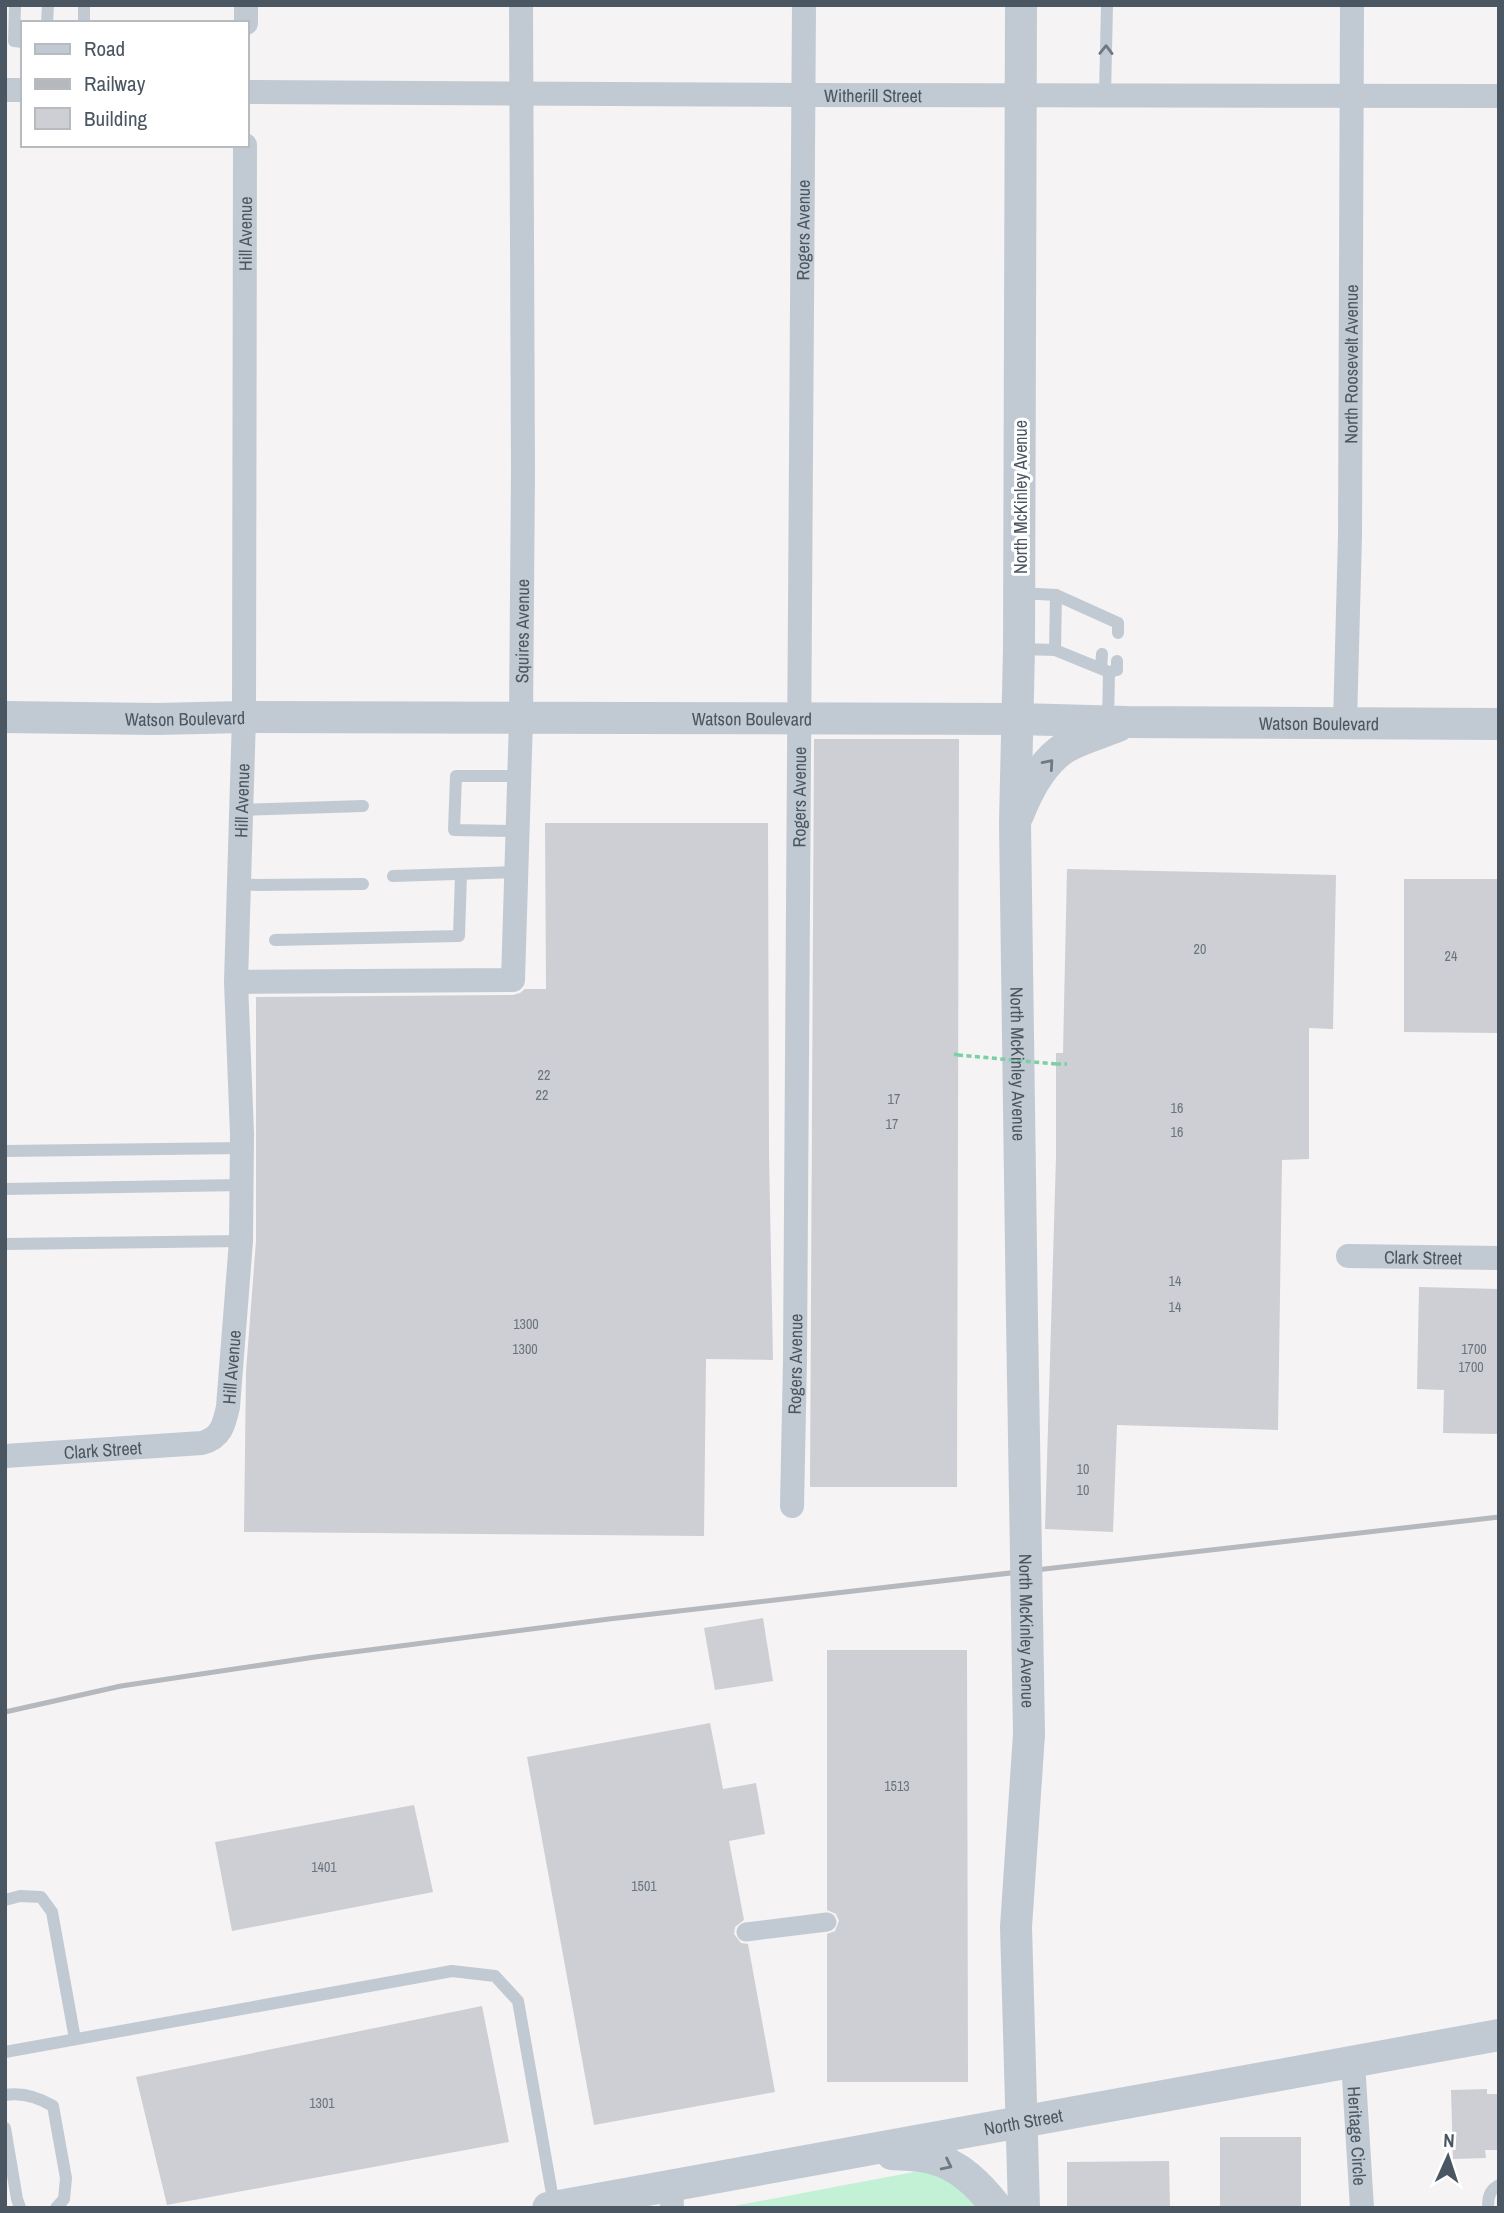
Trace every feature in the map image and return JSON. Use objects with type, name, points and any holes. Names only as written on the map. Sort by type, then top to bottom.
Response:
[{"type":"street","name":"Squires Avenue","points":[[236,982],[513,980],[521,719],[521,5]]},
{"type":"street","name":"Rogers Avenue","points":[[792,1506],[796,1346],[804,5]]},
{"type":"street","name":"North McKinley Avenue","points":[[1021,5],[1019,649],[1015,823],[1028,1734],[1016,1927],[1024,2208]]},
{"type":"street","name":"North Roosevelt Avenue","points":[[1345,723],[1350,536],[1352,5]]},
{"type":"street","name":"Witherill Street","points":[[248,92],[1499,96]]},
{"type":"street","name":"Hill Avenue","points":[[202,1443],[213,1440],[219,1433],[224,1425],[228,1407],[241,1241],[242,1148],[236,982],[244,717],[245,147]]},
{"type":"street","name":"Watson Boulevard","points":[[5,717],[1018,719],[1499,724]]},
{"type":"street","points":[[1015,823],[1024,801],[1045,766],[1065,748],[1118,722]]},
{"type":"street","name":"Clark Street","points":[[1348,1256],[1499,1258]]},
{"type":"street","name":"Clark Street","points":[[5,1457],[202,1443]]},
{"type":"street","points":[[746,1932],[827,1922]]},
{"type":"street","name":"North Street","points":[[552,2207],[671,2196],[856,2151],[1499,2035]]},
{"type":"street","name":"Heritage Circle","points":[[1353,2062],[1362,2208]]},
{"type":"street","points":[[856,2151],[931,2158],[949,2164],[975,2182],[997,2208]]},
{"type":"lane","points":[[15,5],[15,41],[21,42]]},
{"type":"lane","points":[[1105,95],[1107,5]]},
{"type":"lane","points":[[1019,593],[1056,595],[1078,610],[1103,621],[1118,623],[1118,633]]},
{"type":"lane","points":[[1055,650],[1056,595]]},
{"type":"lane","points":[[1077,643],[1077,658]]},
{"type":"lane","points":[[1019,649],[1055,650],[1105,670],[1117,670],[1117,661]]},
{"type":"lane","points":[[1102,654],[1118,722]]},
{"type":"lane","points":[[517,831],[454,830],[456,776],[519,776]]},
{"type":"lane","points":[[241,810],[363,806]]},
{"type":"lane","points":[[393,876],[516,872]]},
{"type":"lane","points":[[275,940],[459,936],[461,874]]},
{"type":"lane","points":[[239,885],[363,884]]},
{"type":"lane","points":[[5,1151],[242,1148]]},
{"type":"lane","points":[[5,1189],[241,1185]]},
{"type":"lane","points":[[5,1244],[241,1241]]},
{"type":"lane","points":[[5,1900],[20,1896],[41,1897],[52,1912],[75,2039]]},
{"type":"lane","points":[[5,2052],[452,1971],[495,1976],[517,2001],[552,2207]]},
{"type":"lane","points":[[5,2095],[17,2093],[39,2098],[53,2106],[65,2178],[64,2199],[56,2208]]},
{"type":"lane","points":[[5,2128],[20,2208]]},
{"type":"lane","points":[[1488,2208],[1488,2197],[1493,2188],[1499,2185]]},
{"type":"path","points":[[954,1054],[1067,1064]]},
{"type":"green space","points":[[935,2168],[995,2208],[723,2208]]},
{"type":"building","points":[[814,739],[959,739],[957,1487],[810,1487]]},
{"type":"building","points":[[545,823],[768,823],[773,1360],[706,1359],[704,1536],[244,1532],[246,1371],[256,1241],[256,997],[513,995],[525,989],[546,989]]},
{"type":"building","points":[[1067,869],[1336,875],[1333,1029],[1309,1028],[1309,1159],[1282,1160],[1278,1430],[1117,1425],[1113,1532],[1045,1529],[1056,1157],[1056,1053],[1063,1053]]},
{"type":"building","points":[[1404,879],[1499,879],[1499,1033],[1404,1032]]},
{"type":"building","points":[[1419,1287],[1499,1289],[1499,1434],[1443,1433],[1444,1390],[1417,1389]]},
{"type":"building","points":[[763,1618],[773,1681],[715,1690],[704,1628]]},
{"type":"building","points":[[827,1650],[967,1650],[968,2082],[827,2082],[827,1934],[835,1931],[839,1921],[836,1914],[827,1910]]},
{"type":"building","points":[[710,1723],[723,1789],[756,1783],[765,1834],[729,1841],[744,1920],[735,1927],[734,1934],[741,1943],[748,1944],[775,2092],[594,2125],[527,1757]]},
{"type":"building","points":[[414,1805],[433,1892],[232,1931],[215,1842]]},
{"type":"building","points":[[482,2006],[509,2142],[167,2205],[136,2077]]},
{"type":"building","points":[[1487,2089],[1487,2094],[1499,2094],[1499,2150],[1485,2150],[1486,2158],[1453,2159],[1451,2090]]},
{"type":"building","points":[[1220,2137],[1301,2137],[1301,2208],[1220,2208]]},
{"type":"building","points":[[1169,2161],[1170,2208],[1067,2208],[1067,2162]]},
{"type":"railway","points":[[5,1712],[121,1686],[315,1657],[609,1619],[1499,1517]]}]
